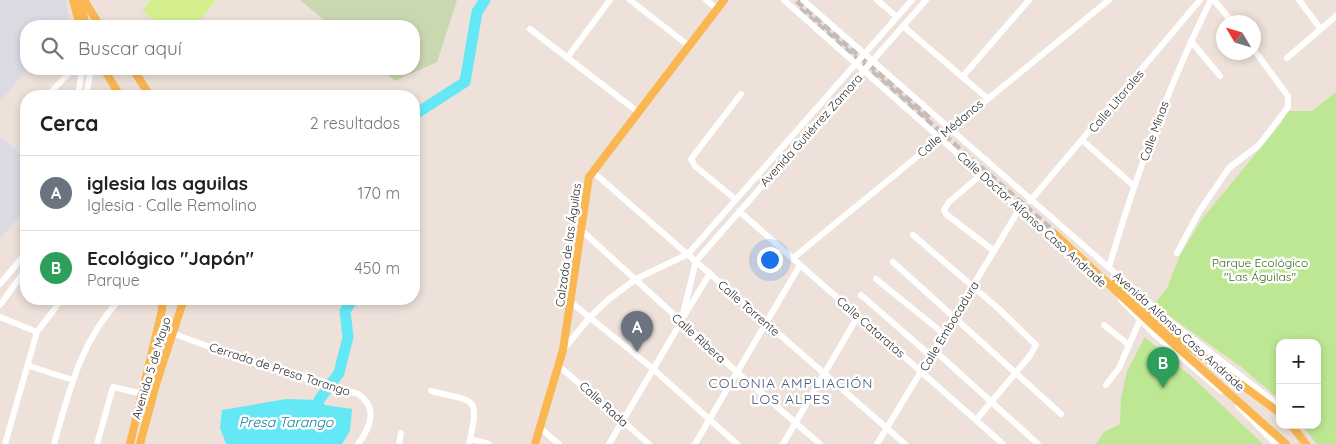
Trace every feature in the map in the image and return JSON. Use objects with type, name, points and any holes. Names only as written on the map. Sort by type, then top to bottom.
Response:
[{"type":"main road","points":[[73,0],[78,20]]},
{"type":"main road","points":[[82,0],[85,20]]},
{"type":"main road","points":[[82,0],[96,20]]},
{"type":"main road","name":"Calzada de las Águilas","points":[[535,444],[563,350],[572,303],[586,188],[592,171],[724,0]]},
{"type":"main road","points":[[108,75],[116,90]]},
{"type":"main road","points":[[137,75],[146,90]]},
{"type":"main road","name":"Avenida Alfonso Caso Andrade","points":[[1276,409],[1183,342],[1058,233],[1157,328],[1286,444]]},
{"type":"main road","name":"Avenida 5 de Mayo","points":[[130,444],[143,394],[161,305]]},
{"type":"main road","name":"Avenida 5 de Mayo","points":[[140,444],[157,381],[182,305]]},
{"type":"main road","points":[[1210,381],[1218,382]]},
{"type":"main road","points":[[1228,391],[1232,400]]},
{"type":"main road","points":[[1294,429],[1306,444]]},
{"type":"street","points":[[567,58],[610,0]]},
{"type":"street","points":[[630,0],[689,46]]},
{"type":"street","points":[[706,0],[717,9]]},
{"type":"street","name":"Calle Doctor Alfonso Caso Andrade","points":[[784,0],[1114,292],[1140,320],[1232,400],[1276,444]]},
{"type":"street","name":"Calle Doctor Alfonso Caso Andrade","points":[[803,0],[1030,201],[1171,322],[1272,400],[1276,406]]},
{"type":"street","points":[[877,0],[897,17]]},
{"type":"street","name":"Avenida Gutiérrez Zamora","points":[[688,254],[912,0]]},
{"type":"street","name":"Avenida Gutiérrez Zamora","points":[[696,261],[926,0]]},
{"type":"street","points":[[963,76],[1029,0]]},
{"type":"street","name":"Calle Médanos","points":[[793,258],[948,129],[1109,0]]},
{"type":"street","name":"Calle Litorales","points":[[1030,201],[1200,0]]},
{"type":"street","points":[[1213,0],[1226,15]]},
{"type":"street","name":"Calle Minas","points":[[1109,267],[1134,186],[1175,77],[1191,41],[1213,0]]},
{"type":"street","points":[[1300,0],[1320,28]]},
{"type":"street","points":[[1287,58],[1336,16]]},
{"type":"street","points":[[903,26],[987,98]]},
{"type":"street","points":[[530,29],[638,112]]},
{"type":"street","points":[[1191,41],[1220,76]]},
{"type":"street","points":[[1177,254],[1199,212],[1229,168],[1259,145],[1288,107],[1288,96],[1261,59]]},
{"type":"street","points":[[53,90],[67,75]]},
{"type":"street","points":[[79,90],[81,75]]},
{"type":"street","points":[[87,90],[90,75]]},
{"type":"street","points":[[736,199],[695,166],[691,159],[741,94]]},
{"type":"street","points":[[1082,140],[1134,186]]},
{"type":"street","name":"Calle Torrente","points":[[592,171],[765,323],[826,373],[905,444]]},
{"type":"street","points":[[982,174],[949,202],[944,210],[946,214],[994,251]]},
{"type":"street","points":[[754,179],[762,186]]},
{"type":"street","name":"Calle Embocadura","points":[[877,444],[1020,208]]},
{"type":"street","name":"Calle Cataratas","points":[[739,211],[1002,444]]},
{"type":"street","name":"Calle Ribera","points":[[580,229],[636,279],[680,322],[820,444]]},
{"type":"street","points":[[913,235],[1035,343],[1036,348],[976,420]]},
{"type":"street","points":[[563,350],[590,317],[609,299],[636,279],[688,254]]},
{"type":"street","points":[[0,284],[20,260]]},
{"type":"street","points":[[680,322],[696,261]]},
{"type":"street","points":[[893,262],[1061,414]]},
{"type":"street","points":[[696,444],[800,265]]},
{"type":"street","points":[[609,444],[652,368],[710,273]]},
{"type":"street","points":[[0,305],[20,278]]},
{"type":"street","points":[[876,278],[944,334]]},
{"type":"street","points":[[861,296],[932,353],[1038,444]]},
{"type":"street","points":[[572,303],[652,368],[737,444]]},
{"type":"street","points":[[5,444],[29,366],[37,332],[57,305]]},
{"type":"street","points":[[54,444],[73,380],[94,331],[115,305]]},
{"type":"street","points":[[783,444],[858,316]]},
{"type":"street","points":[[0,317],[37,332]]},
{"type":"street","points":[[1106,384],[1119,368],[1140,320]]},
{"type":"street","points":[[1104,326],[1128,345]]},
{"type":"street","name":"Cerrada de Presa Tarango","points":[[174,334],[269,368],[352,392],[365,398],[371,413],[369,429],[358,444]]},
{"type":"street","points":[[29,366],[73,380]]},
{"type":"street","name":"Calle Rada","points":[[559,366],[648,444]]},
{"type":"street","points":[[97,444],[113,387],[143,394]]},
{"type":"street","points":[[431,391],[463,397],[472,401],[475,409],[469,441],[489,444]]},
{"type":"street","points":[[540,428],[559,444]]},
{"type":"street","points":[[399,444],[401,433]]},
{"type":"shaded area","points":[[0,0],[66,0],[69,17],[66,20],[20,20],[20,75],[22,75],[0,102]]},
{"type":"shaded area","points":[[0,137],[20,153],[20,215],[0,239]]},
{"type":"green space","points":[[151,0],[216,0],[200,20],[154,20],[142,10]]},
{"type":"green space","points":[[300,0],[457,0],[437,62],[420,70],[420,20],[324,20]]},
{"type":"green space","points":[[388,75],[408,75],[395,81]]},
{"type":"green space","name":"Parque Ecológico \"Las Águilas\"","points":[[1336,92],[1336,444],[1317,444],[1304,429],[1321,429],[1321,339],[1276,339],[1276,397],[1240,366],[1154,305],[1167,288],[1180,255],[1202,219],[1282,122],[1287,111],[1312,111]]},
{"type":"green space","points":[[1145,337],[1193,378],[1263,444],[1096,444],[1104,432],[1120,424],[1121,398],[1127,371]]},
{"type":"water","name":"Presa Tarango","points":[[286,399],[319,400],[325,405],[352,409],[350,431],[342,444],[226,444],[220,428],[222,410]]},
{"type":"waterway","points":[[420,111],[465,82],[477,12],[485,0]]},
{"type":"waterway","points":[[316,414],[319,400],[339,373],[348,337],[345,311],[349,305]]},
{"type":"tunnel","points":[[798,0],[930,117]]},
{"type":"tunnel","points":[[799,10],[1056,235]]},
{"type":"place","name":"iglesia las aguilas","points":[[637,352]]},
{"type":"place","name":"Ecológico \"Japón\"","points":[[1163,388]]},
{"type":"district","name":"COLONIA AMPLIACIÓN LOS ALPES","points":[[791,392]]}]
